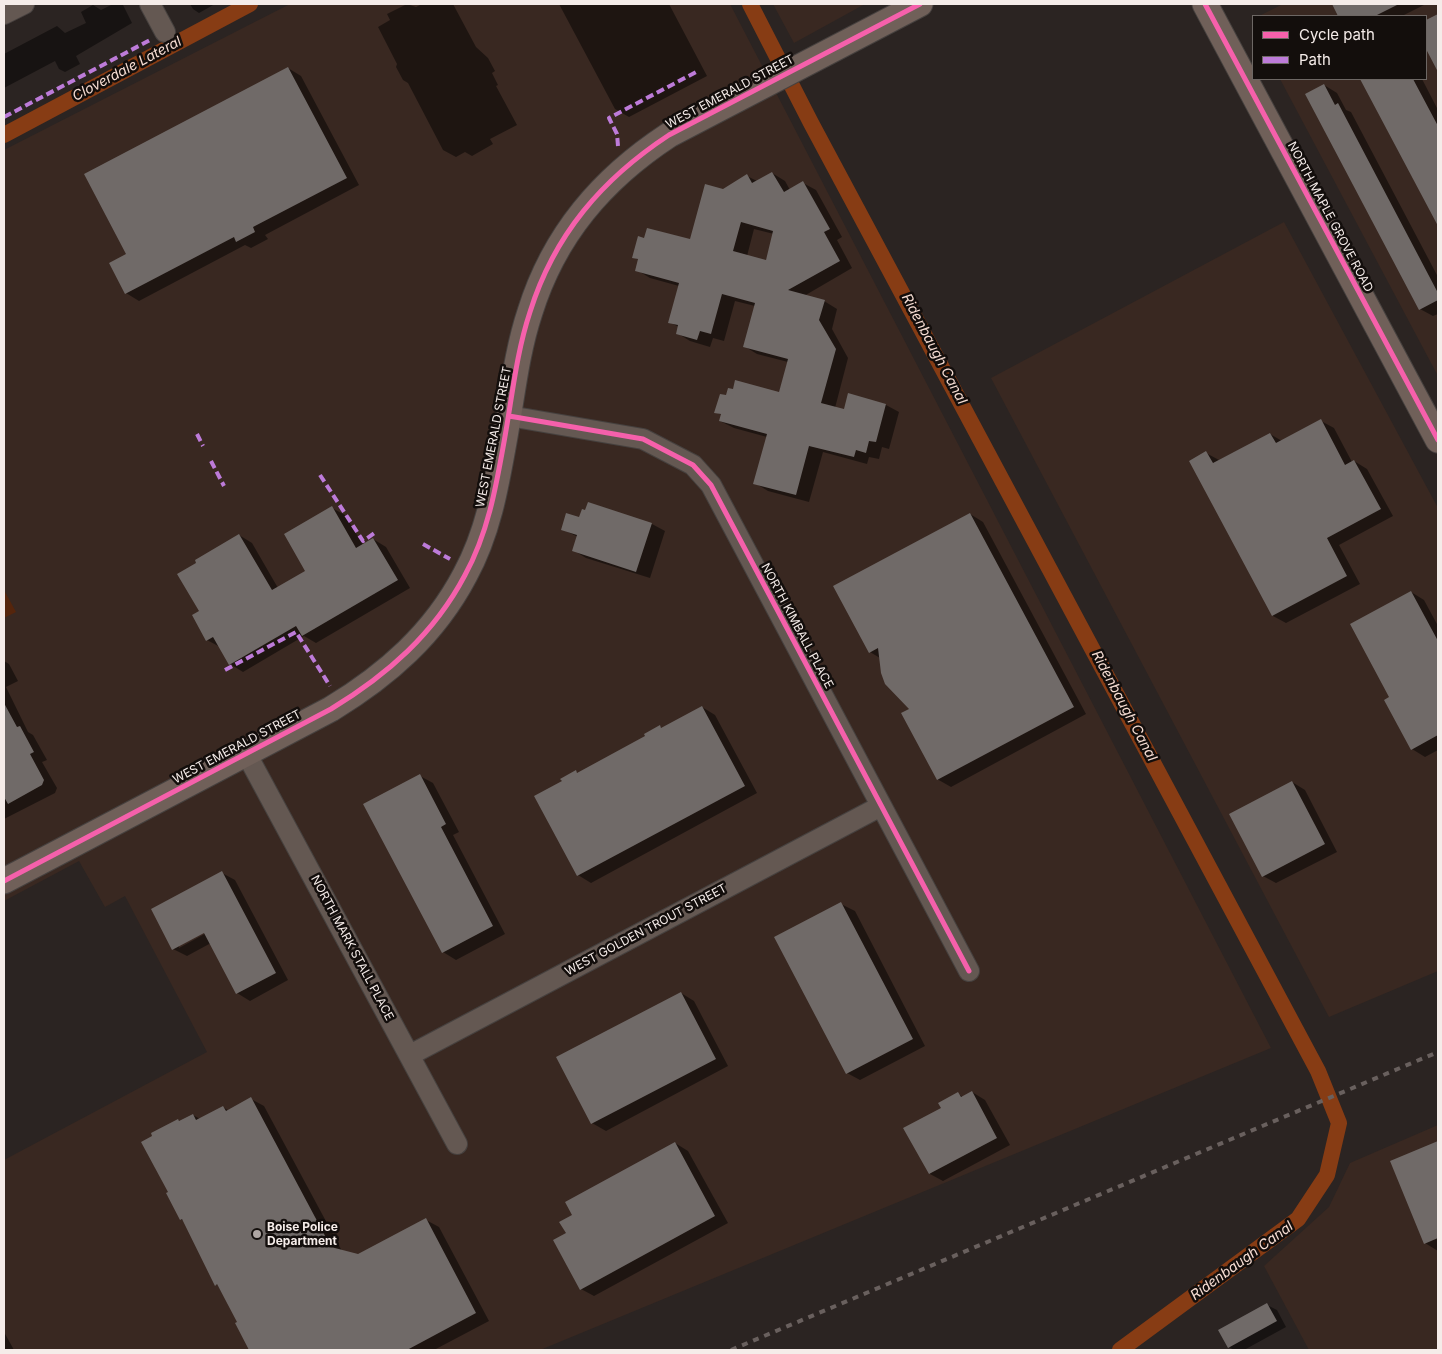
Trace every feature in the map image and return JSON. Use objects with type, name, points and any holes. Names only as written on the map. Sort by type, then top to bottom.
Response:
[{"type":"main road","name":"WEST EMERALD STREET","points":[[4,881],[361,690],[405,655],[448,604],[466,574],[480,540],[492,506],[530,312],[548,265],[566,234],[593,197],[638,155],[704,115],[920,4]]},
{"type":"main road","name":"NORTH MAPLE GROVE ROAD","points":[[1205,4],[1438,440]]},
{"type":"street","points":[[4,14],[24,4]]},
{"type":"street","points":[[150,4],[165,32]]},
{"type":"street","name":"NORTH KIMBALL PLACE","points":[[509,416],[643,439],[693,465],[710,485],[969,971]]},
{"type":"street","name":"NORTH MARK STALL PLACE","points":[[246,753],[457,1144]]},
{"type":"street","name":"WEST GOLDEN TROUT STREET","points":[[410,1055],[881,806]]},
{"type":"shaded area","points":[[290,4],[730,4],[1271,1048],[540,1350],[4,1350],[4,1160],[207,1052],[125,896],[105,907],[79,861],[4,901],[4,150]]},
{"type":"shaded area","points":[[773,4],[865,4],[794,43]]},
{"type":"shaded area","points":[[1283,4],[1438,4],[1438,376],[1281,80],[1427,80],[1427,15],[1261,15]]},
{"type":"shaded area","points":[[1284,222],[1438,508],[1438,971],[1329,1017],[991,378]]},
{"type":"shaded area","points":[[4,590],[16,612],[4,618]]},
{"type":"shaded area","points":[[1438,1125],[1438,1350],[1309,1350],[1264,1266],[1329,1207],[1350,1163]]},
{"type":"building","points":[[1332,4],[1399,4],[1377,15],[1338,15]]},
{"type":"building","points":[[1438,14],[1438,72],[1427,51],[1427,20]]},
{"type":"building","points":[[288,67],[347,178],[253,227],[255,232],[236,242],[234,237],[125,294],[109,263],[126,254],[84,174]]},
{"type":"building","points":[[1361,80],[1414,80],[1438,126],[1438,226]]},
{"type":"building","points":[[1324,84],[1335,105],[1338,103],[1438,293],[1438,300],[1419,310],[1305,94]]},
{"type":"building","points":[[772,172],[784,192],[803,181],[830,229],[824,232],[840,261],[788,290],[825,300],[819,320],[836,349],[821,403],[844,409],[848,393],[886,404],[876,442],[869,441],[866,453],[856,450],[854,457],[809,446],[796,495],[753,484],[767,434],[719,421],[721,414],[714,413],[720,394],[726,395],[728,388],[733,389],[735,380],[779,392],[788,359],[743,347],[755,303],[722,294],[711,334],[700,331],[697,340],[676,334],[678,325],[668,323],[679,283],[635,271],[638,259],[632,258],[638,236],[644,238],[647,228],[690,239],[705,184],[723,189],[747,174],[752,183]],"holes":[[[741,222],[773,231],[766,260],[733,251]]]},
{"type":"building","points":[[1321,419],[1345,465],[1354,460],[1381,509],[1327,538],[1347,576],[1272,616],[1189,461],[1206,451],[1213,463],[1270,433],[1276,443]]},
{"type":"building","points":[[588,502],[652,523],[636,572],[572,551],[577,535],[561,530],[566,513],[579,517],[582,509],[585,510]]},
{"type":"building","points":[[332,506],[356,548],[373,538],[398,580],[302,636],[296,626],[229,665],[213,637],[206,641],[192,615],[199,611],[177,574],[196,563],[195,560],[239,534],[272,590],[305,571],[284,534]]},
{"type":"building","points":[[970,513],[1074,707],[937,780],[901,713],[909,709],[885,684],[881,673],[878,648],[869,653],[833,586]]},
{"type":"building","points":[[1411,591],[1438,641],[1438,735],[1411,750],[1384,700],[1389,697],[1350,624]]},
{"type":"building","points":[[4,703],[17,727],[20,726],[34,752],[30,754],[44,780],[42,785],[8,804],[4,797]]},
{"type":"building","points":[[702,706],[745,786],[577,876],[534,796],[562,781],[560,779],[576,770],[577,773],[645,736],[644,734],[660,725],[661,728]]},
{"type":"building","points":[[420,774],[446,824],[441,827],[493,926],[442,953],[363,804]]},
{"type":"building","points":[[1292,781],[1325,844],[1262,877],[1229,814]]},
{"type":"building","points":[[222,871],[276,973],[236,994],[204,933],[172,950],[151,909]]},
{"type":"building","points":[[841,902],[913,1039],[846,1074],[774,937]]},
{"type":"building","points":[[681,992],[716,1059],[591,1124],[556,1057]]},
{"type":"building","points":[[972,1091],[997,1138],[929,1174],[903,1128],[941,1108],[938,1103],[958,1092],[961,1097]]},
{"type":"building","name":"Boise Police Department","points":[[251,1097],[331,1247],[358,1254],[426,1218],[476,1313],[407,1350],[249,1350],[235,1323],[237,1322],[217,1284],[215,1286],[141,1142],[152,1136],[151,1133],[178,1119],[179,1121],[193,1114],[196,1120],[223,1106],[226,1111]]},
{"type":"building","points":[[1438,1141],[1438,1238],[1424,1244],[1390,1161]]},
{"type":"building","points":[[675,1142],[715,1216],[580,1290],[553,1240],[566,1233],[559,1222],[572,1215],[565,1202]]},
{"type":"building","points":[[1267,1303],[1277,1321],[1228,1348],[1218,1330]]},
{"type":"waterway","name":"Cloverdale Lateral","points":[[4,135],[250,4]]},
{"type":"waterway","name":"Ridenbaugh Canal","points":[[750,4],[811,123],[1318,1071],[1339,1123],[1327,1175],[1298,1219],[1120,1350]]},
{"type":"railway","points":[[731,1350],[1438,1052]]},
{"type":"marked path","points":[[4,117],[152,39]]},
{"type":"marked path","points":[[618,146],[617,134],[609,118],[698,71]]},
{"type":"marked path","points":[[197,434],[203,446]]},
{"type":"marked path","points":[[211,461],[224,486]]},
{"type":"marked path","points":[[320,475],[363,541],[376,532]]},
{"type":"marked path","points":[[423,544],[450,559]]},
{"type":"marked path","points":[[225,670],[296,632],[330,686]]},
{"type":"cycle path","points":[[4,881],[331,709],[371,682],[407,651],[424,634],[453,596],[480,543],[494,493],[525,328],[540,284],[552,258],[583,211],[622,170],[669,135],[920,4]]},
{"type":"cycle path","points":[[1205,4],[1438,440]]},
{"type":"cycle path","points":[[509,416],[643,439],[693,465],[711,485],[969,971]]},
{"type":"place","name":"Boise Police Department","points":[[257,1234]]}]
